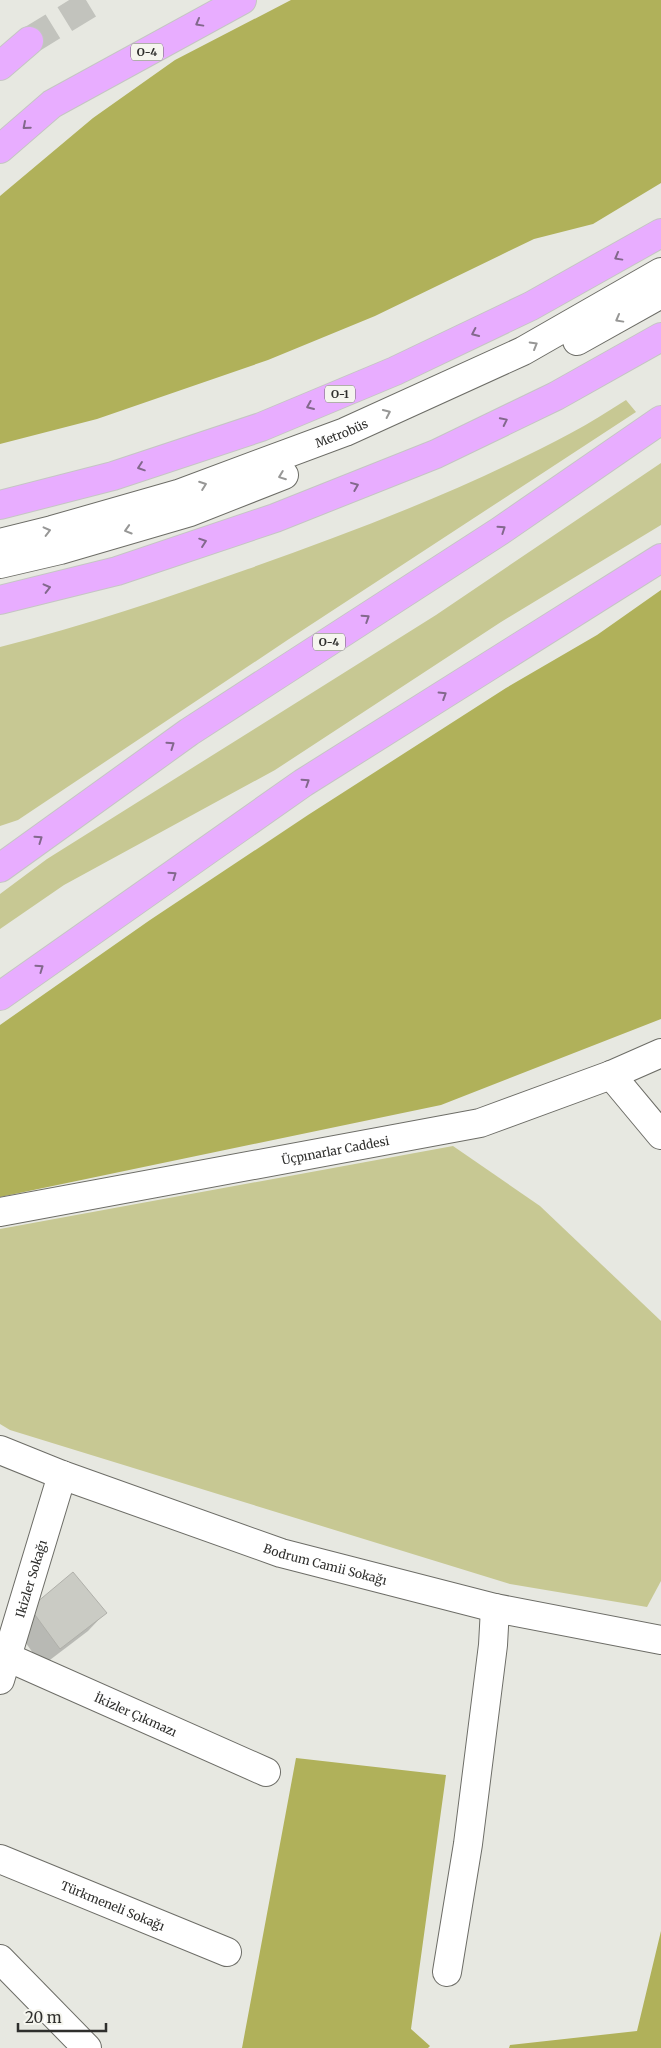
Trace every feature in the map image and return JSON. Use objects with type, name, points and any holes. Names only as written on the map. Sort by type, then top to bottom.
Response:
[{"type":"highway","name":"O-4","points":[[0,148],[52,104],[242,0]]},
{"type":"highway","points":[[0,60],[29,41],[0,66]]},
{"type":"highway","name":"O-1","points":[[0,505],[113,476],[270,423],[395,371],[531,306],[661,233]]},
{"type":"highway","points":[[0,600],[117,571],[274,518],[427,457],[556,396],[661,337]]},
{"type":"highway","name":"O-4","points":[[0,868],[190,732],[500,531],[661,420]]},
{"type":"highway","points":[[0,996],[303,784],[661,558]]},
{"type":"street","name":"Metrobüs","points":[[0,543],[178,494],[346,432],[523,351],[661,272]]},
{"type":"street","name":"Metrobüs","points":[[0,564],[60,550],[190,512],[353,448],[532,366],[661,294]]},
{"type":"street","name":"Üçpınarlar Caddesi","points":[[0,1212],[480,1123],[611,1075],[661,1053]]},
{"type":"street","points":[[611,1075],[661,1135]]},
{"type":"street","name":"Bodrum Camii Sokağı","points":[[0,1450],[62,1475],[281,1553],[495,1608],[661,1640]]},
{"type":"street","name":"Ikizler Sokağı","points":[[4,1668],[62,1475]]},
{"type":"street","points":[[447,1972],[468,1844],[493,1645],[495,1608]]},
{"type":"street","name":"İkizler Çıkmazı","points":[[4,1668],[266,1772]]},
{"type":"street","name":"Türkmeneli Sokağı","points":[[0,1859],[227,1952]]},
{"type":"street","points":[[0,1958],[87,2048]]},
{"type":"green space","points":[[626,400],[636,412],[289,639],[18,820],[0,826],[0,647],[94,621],[156,601],[289,554],[412,507],[532,453],[578,429]]},
{"type":"green space","points":[[661,463],[661,525],[501,622],[275,770],[64,885],[0,929],[0,894],[47,859],[436,615]]},
{"type":"green space","points":[[453,1146],[540,1206],[661,1321],[661,1581],[647,1607],[510,1584],[10,1430],[0,1424],[0,1229]]},
{"type":"shaded area","points":[[291,0],[661,0],[661,183],[593,224],[534,239],[375,316],[268,360],[97,419],[0,444],[0,196],[93,118],[175,60]]},
{"type":"shaded area","points":[[661,590],[661,1019],[441,1105],[0,1197],[0,1025],[150,920],[308,815],[506,688],[597,635]]},
{"type":"shaded area","points":[[296,1758],[446,1775],[411,2029],[430,2046],[428,2048],[242,2048]]},
{"type":"shaded area","points":[[661,1931],[661,2048],[509,2048],[510,2045],[637,2031]]},
{"type":"building","points":[[73,1572],[107,1613],[60,1649],[30,1608]]},
{"type":"tunnel","points":[[29,41],[96,0]]}]
